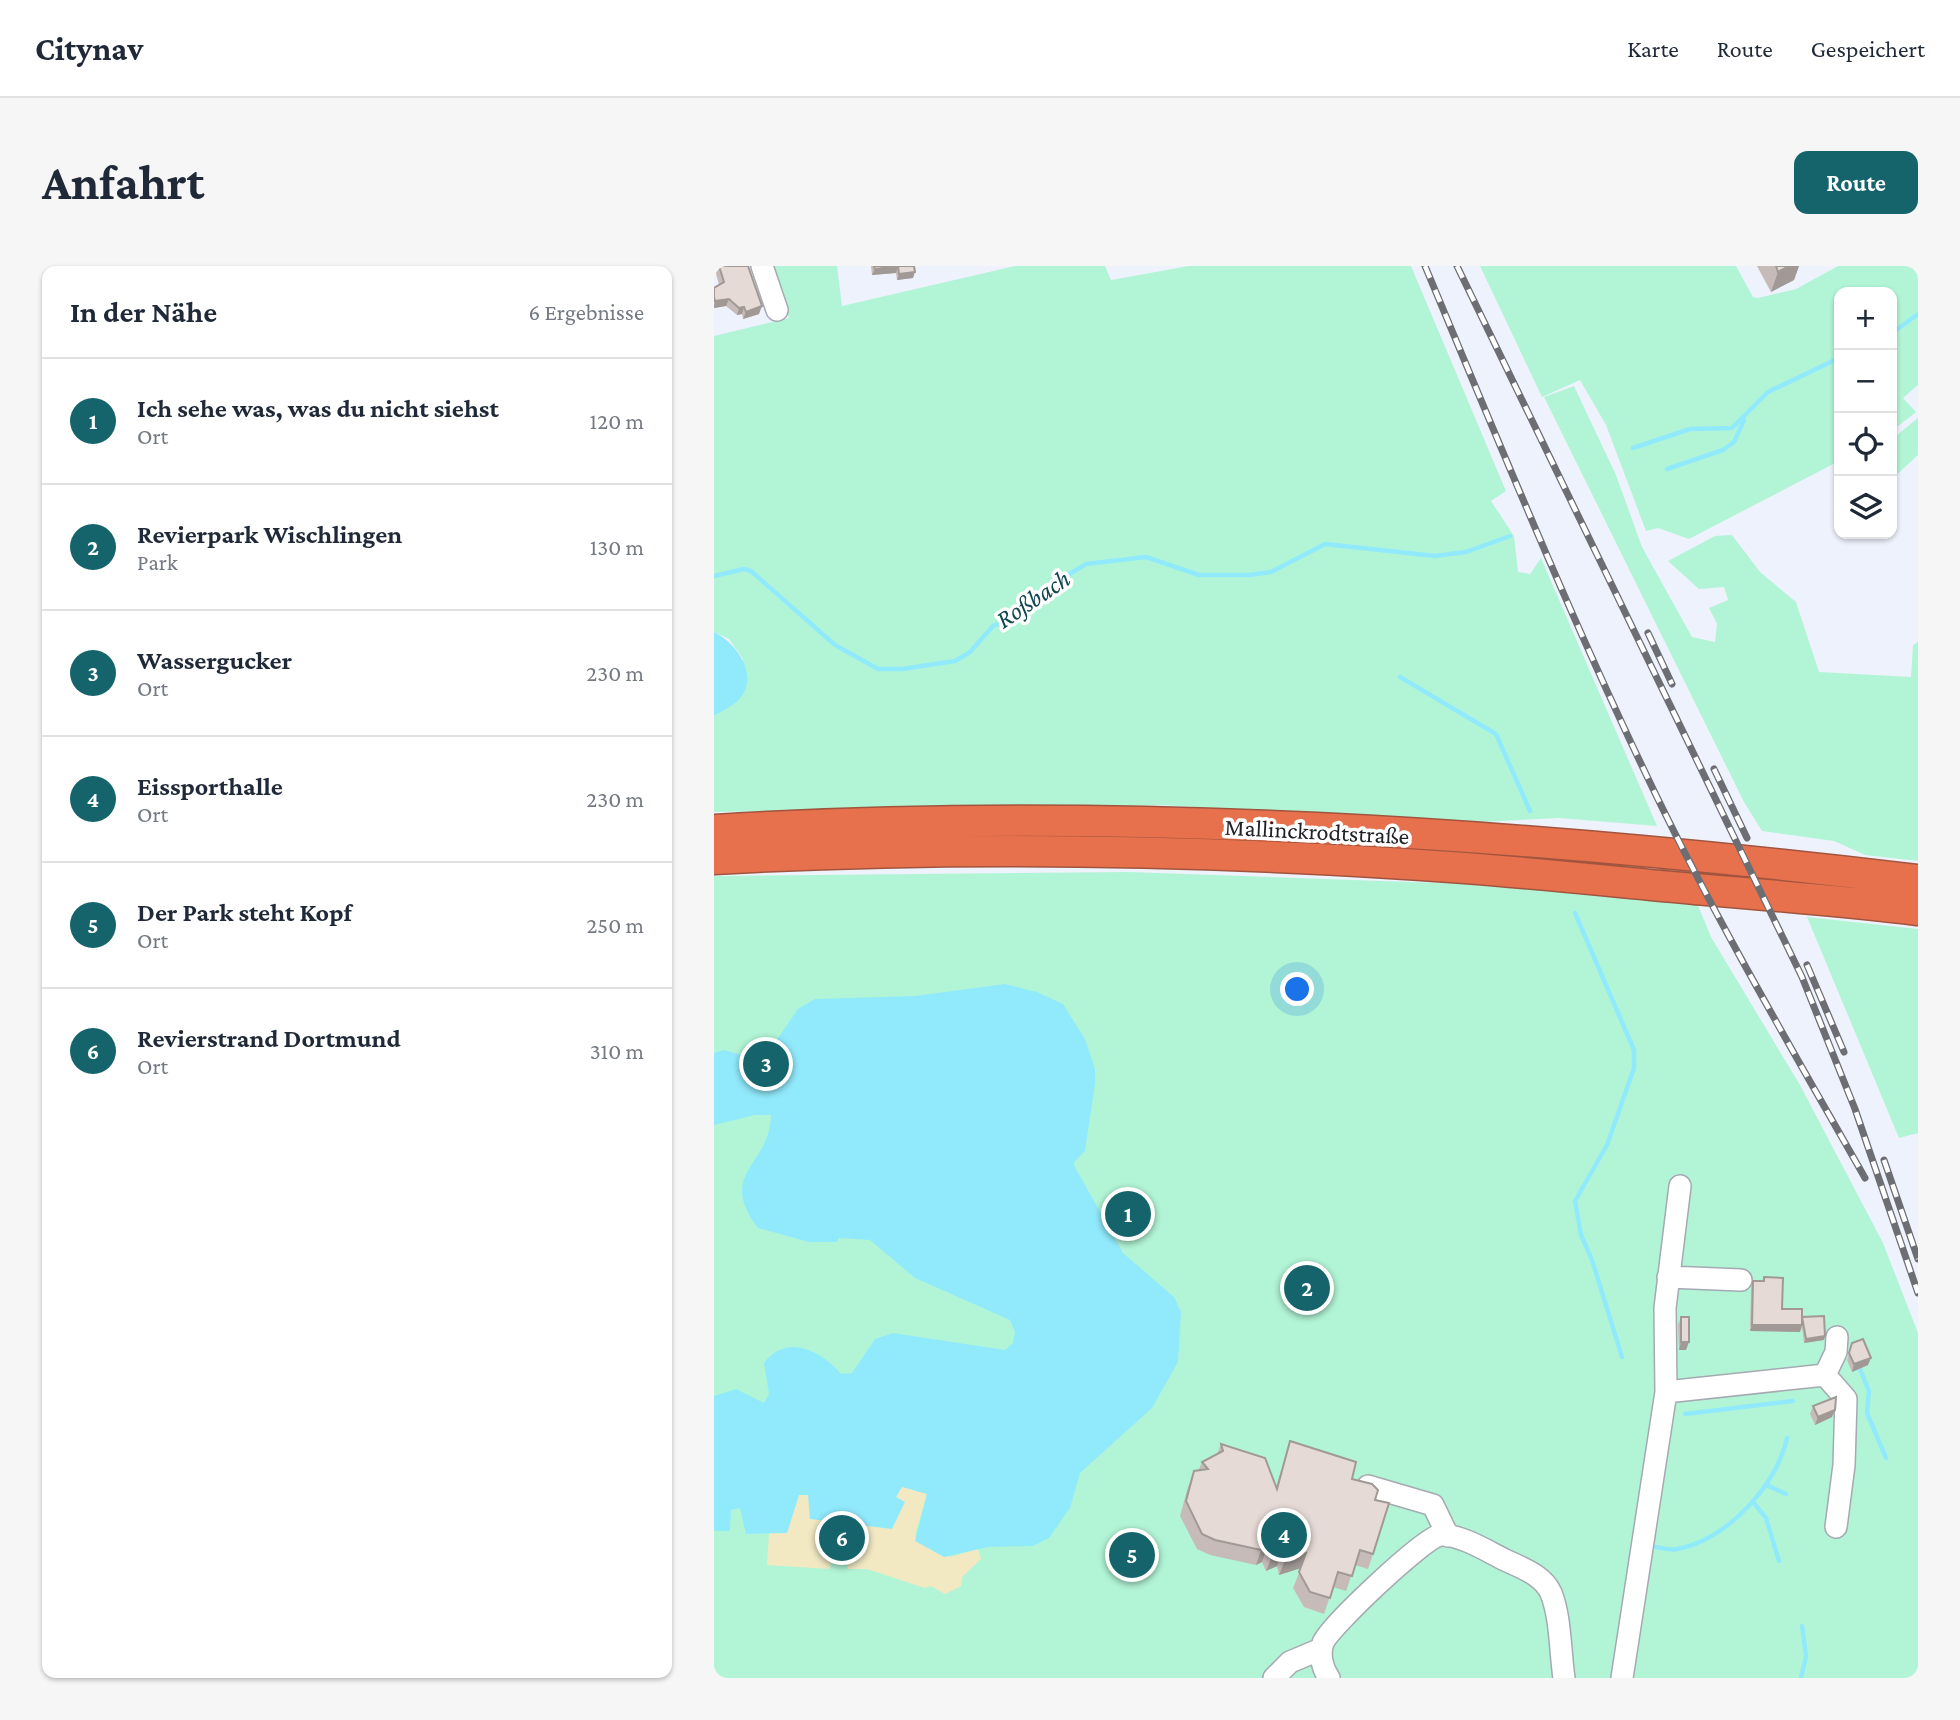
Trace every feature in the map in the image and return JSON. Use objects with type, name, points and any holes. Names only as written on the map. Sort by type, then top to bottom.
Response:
[{"type":"highway","name":"Mallinckrodtstraße","points":[[714,830],[796,825],[974,823],[1267,827],[1582,847],[1918,880]]},
{"type":"highway","name":"Mallinckrodtstraße","points":[[714,859],[796,854],[961,853],[1127,853],[1286,859],[1465,868],[1918,910]]},
{"type":"street","points":[[762,266],[777,310]]},
{"type":"street","points":[[1622,1678],[1666,1392],[1665,1308],[1680,1186]]},
{"type":"street","points":[[1668,1277],[1741,1280]]},
{"type":"street","points":[[1825,1375],[1836,1352],[1838,1338]]},
{"type":"street","points":[[1666,1392],[1825,1375]]},
{"type":"street","points":[[1825,1375],[1846,1399],[1844,1465],[1836,1527]]},
{"type":"street","points":[[1368,1486],[1433,1505],[1448,1536]]},
{"type":"street","points":[[1329,1678],[1322,1663],[1321,1649],[1332,1629],[1420,1546],[1438,1535],[1448,1536],[1512,1563],[1545,1582],[1554,1603],[1564,1678]]},
{"type":"street","points":[[1273,1678],[1290,1662],[1321,1649]]},
{"type":"green space","points":[[770,266],[837,266],[842,306],[1015,266],[1105,266],[1111,280],[1189,266],[1411,266],[1506,491],[1491,501],[1514,536],[1518,572],[1530,574],[1541,558],[1657,826],[1559,818],[1483,822],[1159,805],[714,812],[714,716],[728,708],[743,659],[729,639],[714,632],[714,336],[789,318]]},
{"type":"green space","points":[[1480,266],[1736,266],[1753,297],[1758,298],[1796,289],[1838,266],[1918,266],[1918,385],[1903,398],[1916,412],[1897,427],[1897,287],[1834,287],[1834,464],[1689,539],[1658,528],[1646,531],[1606,425],[1580,380],[1542,397]]},
{"type":"green space","points":[[1574,386],[1616,475],[1642,547],[1692,637],[1715,642],[1717,624],[1709,608],[1728,600],[1724,587],[1699,589],[1668,561],[1715,536],[1732,535],[1760,572],[1796,602],[1819,672],[1911,677],[1913,645],[1918,642],[1918,861],[1865,855],[1834,841],[1762,831],[1744,802],[1544,397]]},
{"type":"green space","points":[[1918,418],[1918,455],[1897,474],[1897,435]]},
{"type":"green space","points":[[1128,872],[1466,884],[1697,903],[1711,937],[1800,1085],[1883,1243],[1918,1333],[1918,1678],[714,1678],[714,876]]},
{"type":"green space","points":[[1807,917],[1918,929],[1918,1133],[1899,1138]]},
{"type":"sand","points":[[901,1486],[927,1494],[915,1535],[950,1557],[978,1549],[981,1559],[962,1577],[961,1586],[945,1594],[931,1586],[925,1588],[867,1569],[848,1569],[848,1557],[831,1556],[830,1569],[767,1565],[769,1533],[787,1532],[799,1495],[896,1497]]},
{"type":"water","points":[[714,632],[736,650],[746,668],[747,677],[742,696],[714,716]]},
{"type":"water","points":[[1005,984],[1037,992],[1063,1004],[1085,1039],[1095,1069],[1095,1084],[1085,1151],[1074,1162],[1075,1167],[1123,1253],[1174,1297],[1181,1312],[1178,1362],[1152,1408],[1080,1473],[1070,1508],[1049,1538],[1033,1546],[988,1547],[944,1557],[915,1541],[927,1494],[902,1487],[896,1497],[905,1502],[892,1529],[810,1519],[808,1495],[799,1495],[787,1533],[746,1534],[740,1508],[731,1510],[730,1531],[714,1531],[714,1396],[736,1389],[764,1403],[769,1394],[764,1363],[773,1354],[782,1349],[803,1348],[824,1358],[841,1374],[852,1373],[875,1339],[893,1333],[1005,1350],[1013,1343],[1015,1332],[1010,1320],[915,1278],[870,1240],[839,1238],[837,1242],[809,1242],[758,1228],[746,1209],[742,1194],[743,1182],[763,1146],[771,1115],[755,1115],[714,1125],[714,1053],[724,1050],[755,1059],[767,1054],[798,1009],[815,999],[915,996]]},
{"type":"building","points":[[719,266],[748,266],[762,306],[746,312],[744,307],[739,308],[729,299],[715,301],[714,288],[724,282]]},
{"type":"building","points":[[874,266],[898,266],[875,269]]},
{"type":"building","points":[[898,266],[914,266],[915,272],[899,274]]},
{"type":"building","points":[[1776,266],[1789,266],[1778,272]]},
{"type":"building","points":[[1764,1277],[1783,1278],[1782,1309],[1802,1309],[1802,1325],[1752,1325],[1753,1281],[1764,1281]]},
{"type":"building","points":[[1824,1316],[1825,1336],[1806,1339],[1802,1317]]},
{"type":"building","points":[[1681,1317],[1689,1317],[1689,1342],[1681,1342]]},
{"type":"building","points":[[1863,1339],[1871,1358],[1854,1364],[1849,1353],[1852,1343]]},
{"type":"building","points":[[1836,1397],[1835,1410],[1818,1417],[1813,1406]]},
{"type":"building","points":[[1290,1441],[1356,1462],[1352,1479],[1372,1484],[1378,1490],[1375,1500],[1389,1503],[1373,1554],[1360,1550],[1352,1576],[1338,1572],[1330,1598],[1310,1592],[1299,1572],[1306,1553],[1285,1560],[1282,1550],[1272,1556],[1267,1547],[1261,1550],[1215,1540],[1202,1534],[1186,1501],[1194,1471],[1208,1469],[1202,1462],[1223,1451],[1221,1444],[1265,1458],[1277,1489]]},
{"type":"waterway","name":"Roßbach","points":[[1897,329],[1918,314]]},
{"type":"waterway","name":"Roßbach","points":[[1633,448],[1690,429],[1732,428],[1768,392],[1834,360]]},
{"type":"waterway","points":[[1667,469],[1723,450],[1734,442],[1744,420]]},
{"type":"waterway","name":"Roßbach","points":[[714,576],[744,569],[751,571],[835,645],[878,669],[902,669],[955,661],[970,652],[993,626],[1016,616],[1036,594],[1086,564],[1146,557],[1199,575],[1249,575],[1271,572],[1325,544],[1435,556],[1466,552],[1510,536]]},
{"type":"waterway","points":[[1400,677],[1496,734],[1530,811]]},
{"type":"waterway","points":[[1575,913],[1634,1050],[1634,1068],[1607,1145],[1575,1201],[1581,1235],[1592,1260],[1622,1357]]},
{"type":"waterway","points":[[1860,1369],[1869,1391],[1867,1413],[1886,1458]]},
{"type":"waterway","points":[[1685,1414],[1793,1401]]},
{"type":"waterway","points":[[1650,1546],[1674,1549],[1696,1544],[1731,1522],[1747,1508],[1773,1474],[1787,1438]]},
{"type":"waterway","points":[[1766,1485],[1786,1494]]},
{"type":"waterway","points":[[1753,1502],[1766,1518],[1779,1561]]},
{"type":"waterway","points":[[1801,1678],[1806,1656],[1802,1626]]},
{"type":"railway","points":[[1425,266],[1565,597],[1655,793],[1731,939],[1865,1178]]},
{"type":"railway","points":[[1457,266],[1802,977],[1855,1109],[1918,1293]]},
{"type":"railway","points":[[1648,633],[1672,684]]},
{"type":"railway","points":[[1714,769],[1747,838]]},
{"type":"railway","points":[[1807,965],[1844,1052]]},
{"type":"railway","points":[[1884,1160],[1918,1259]]},
{"type":"place","name":"Wassergucker","points":[[766,1064]]},
{"type":"place","name":"Ich sehe was, was du nicht siehst","points":[[1128,1214]]},
{"type":"place","name":"Revierpark Wischlingen","points":[[1307,1288]]},
{"type":"place","name":"Eissporthalle","points":[[1284,1535]]},
{"type":"place","name":"Revierstrand Dortmund","points":[[842,1538]]},
{"type":"place","name":"Der Park steht Kopf","points":[[1132,1555]]}]
